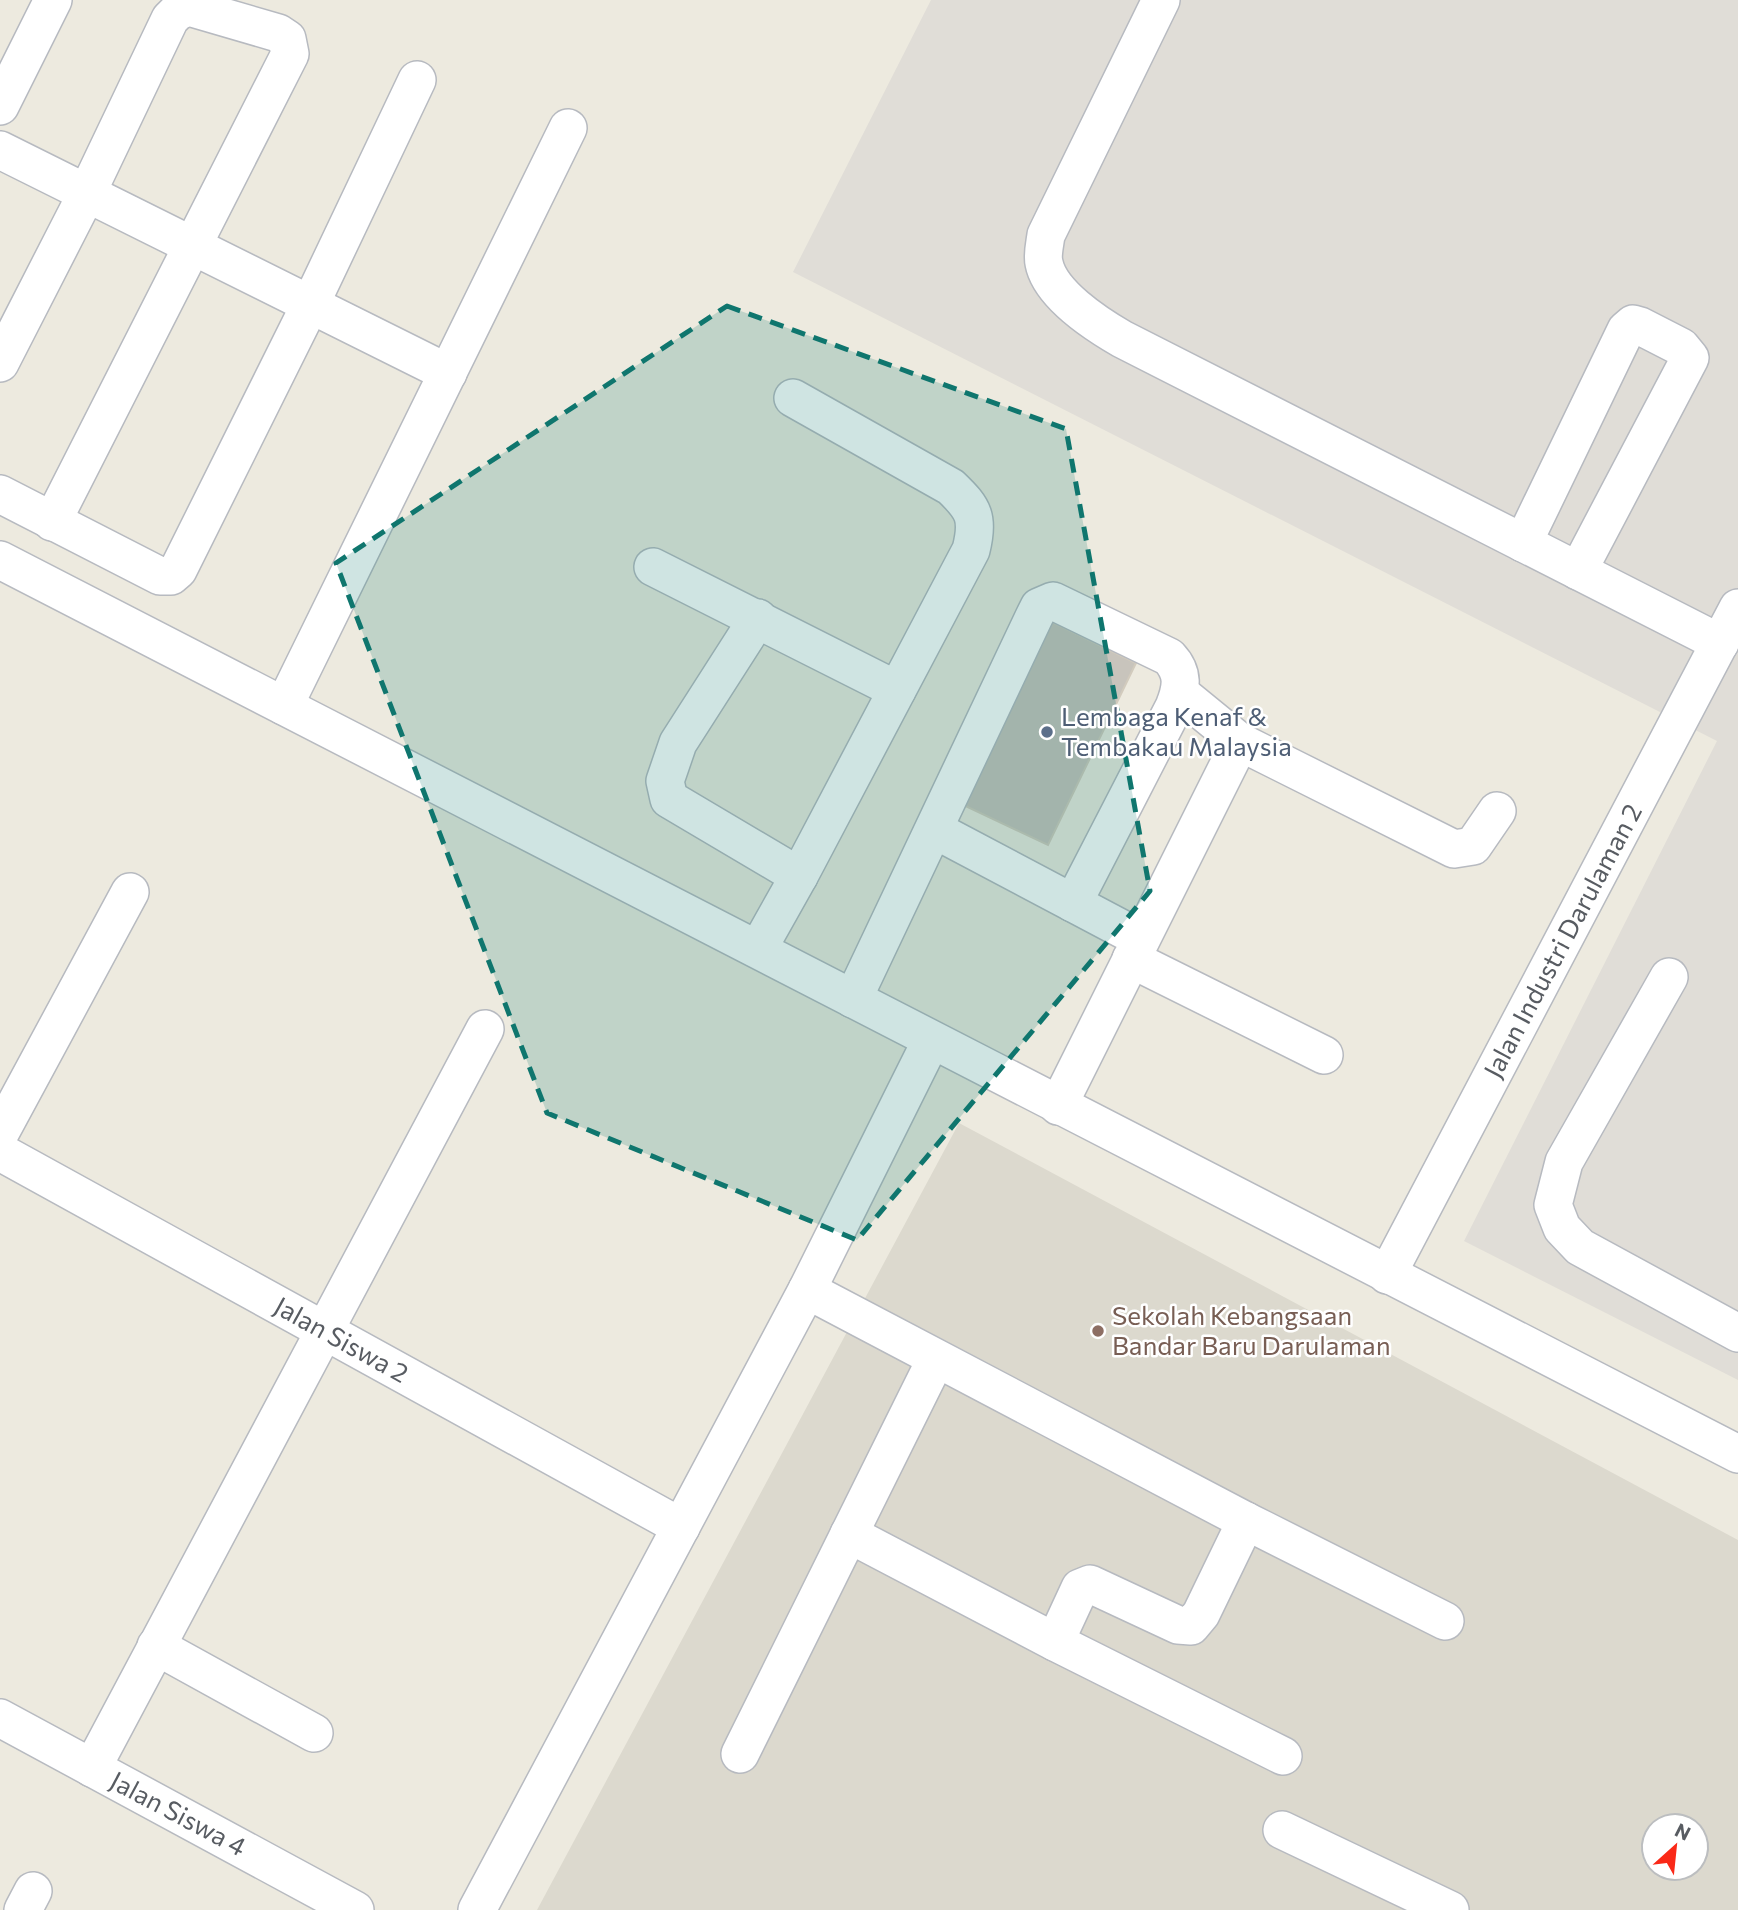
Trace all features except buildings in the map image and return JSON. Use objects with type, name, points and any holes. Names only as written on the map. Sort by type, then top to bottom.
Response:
[{"type":"street","points":[[0,106],[53,0]]},
{"type":"street","points":[[1161,0],[1046,235],[1043,262],[1051,279],[1068,300],[1096,324],[1122,339],[1720,643]]},
{"type":"street","points":[[0,363],[87,193],[170,19],[178,11],[189,7],[278,33],[287,39],[290,54],[52,522]]},
{"type":"street","points":[[0,495],[160,576],[171,576],[178,570],[311,303],[417,80]]},
{"type":"street","points":[[284,706],[568,128]]},
{"type":"street","points":[[0,150],[448,373]]},
{"type":"street","points":[[1523,543],[1626,330],[1633,324],[1640,326],[1681,347],[1690,358],[1689,363],[1578,571]]},
{"type":"street","points":[[758,949],[971,550],[977,527],[968,503],[951,487],[793,398]]},
{"type":"street","points":[[0,560],[1738,1454]]},
{"type":"street","points":[[653,567],[897,690]]},
{"type":"street","points":[[853,999],[1034,617],[1045,603],[1062,604],[1169,657],[1178,667],[1180,693],[1073,903]]},
{"type":"street","name":"Jalan Industri Darulaman 2","points":[[1387,1275],[1738,608]]},
{"type":"street","points":[[758,618],[678,743],[665,781],[669,799],[799,876]]},
{"type":"street","points":[[1180,693],[1241,742],[1454,849],[1474,846],[1497,811]]},
{"type":"street","points":[[1058,1105],[1241,742]]},
{"type":"street","points":[[935,830],[1073,903],[1136,949],[1324,1055]]},
{"type":"street","points":[[0,1133],[130,892]]},
{"type":"street","points":[[1669,977],[1564,1162],[1553,1205],[1562,1228],[1580,1247],[1738,1333]]},
{"type":"street","points":[[92,1768],[485,1029]]},
{"type":"street","points":[[477,1910],[807,1290],[931,1041]]},
{"type":"street","name":"Jalan Siswa 2","points":[[0,1153],[681,1527]]},
{"type":"street","points":[[807,1290],[1246,1521],[1445,1621]]},
{"type":"street","points":[[740,1754],[936,1359]]},
{"type":"street","points":[[1055,1642],[1080,1588],[1090,1584],[1178,1625],[1191,1626],[1201,1614],[1246,1521]]},
{"type":"street","points":[[849,1534],[1055,1642],[1283,1756]]},
{"type":"street","points":[[156,1646],[314,1733]]},
{"type":"street","name":"Jalan Siswa 4","points":[[0,1718],[355,1910]]},
{"type":"street","points":[[1282,1830],[1450,1910]]},
{"type":"highlighted area","points":[[727,306],[1066,429],[1150,891],[857,1240],[547,1113],[336,563]]},
{"type":"shaded area","points":[[931,0],[1738,0],[1738,1380],[1464,1241],[1717,741],[793,272]]},
{"type":"shaded area","name":"Sekolah Kebangsaan Bandar Baru Darulaman","points":[[959,1123],[1738,1540],[1738,1910],[537,1910]]},
{"type":"place","name":"Lembaga Kenaf & Tembakau Malaysia","points":[[1047,732]]},
{"type":"place","name":"Sekolah Kebangsaan Bandar Baru Darulaman","points":[[1098,1331]]}]
